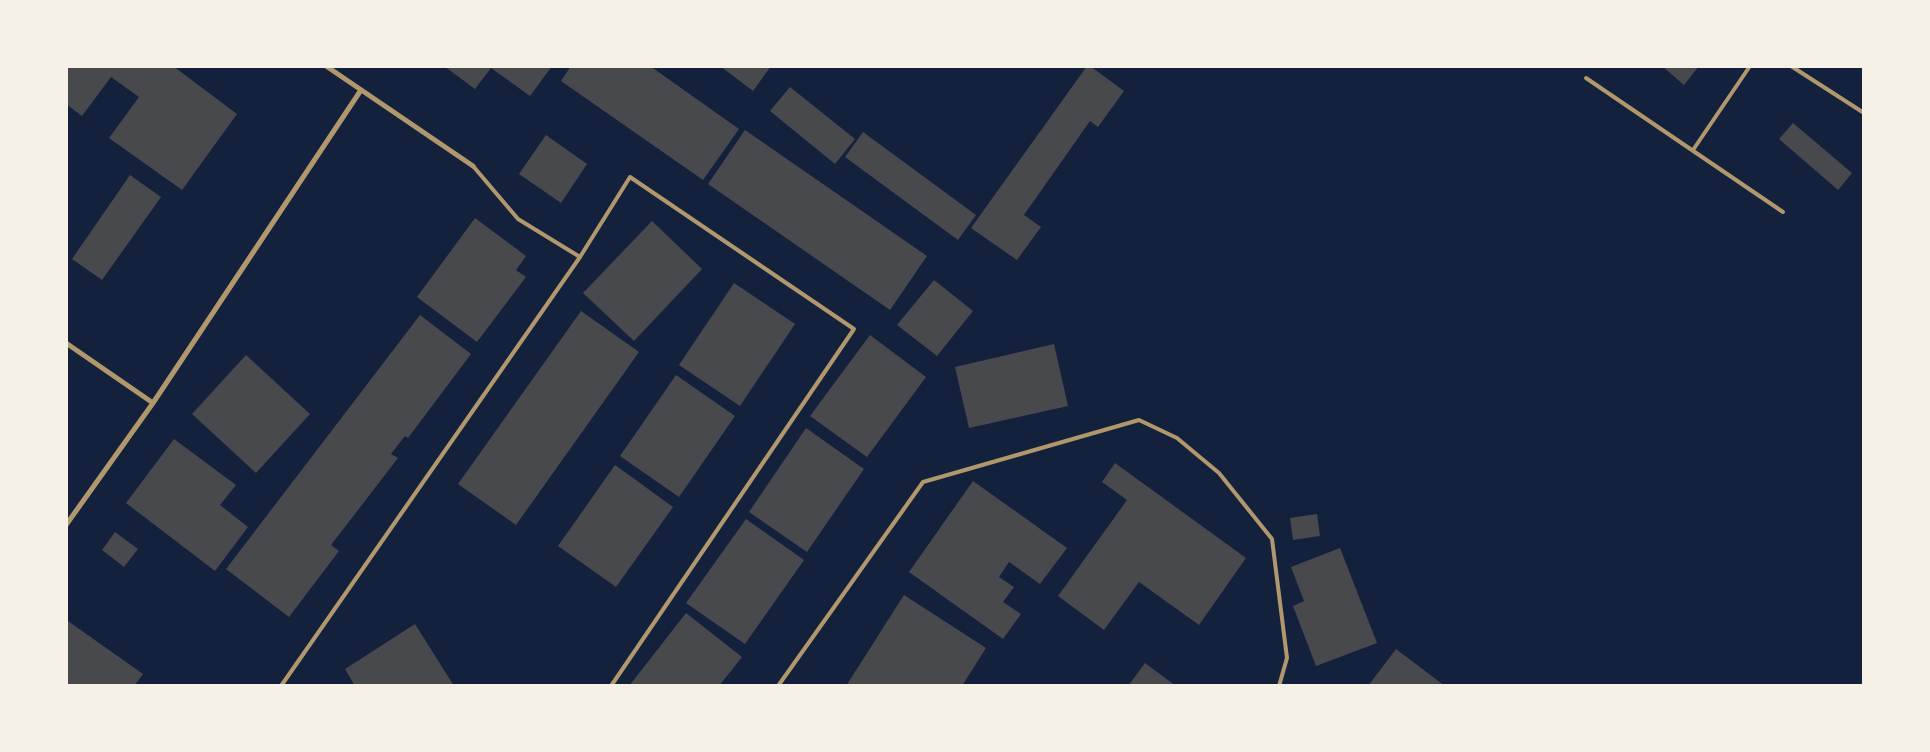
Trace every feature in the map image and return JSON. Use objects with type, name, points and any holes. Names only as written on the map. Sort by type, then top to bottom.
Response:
[{"type":"street","points":[[326,66],[473,166]]},
{"type":"street","points":[[66,525],[153,403],[361,90]]},
{"type":"street","points":[[66,343],[153,403]]},
{"type":"lane","points":[[1693,150],[1750,66]]},
{"type":"lane","points":[[1791,66],[1864,113]]},
{"type":"lane","points":[[1586,78],[1783,212]]},
{"type":"lane","points":[[473,166],[518,219],[580,257]]},
{"type":"lane","points":[[281,686],[580,257],[630,177],[854,329],[611,686]]},
{"type":"lane","points":[[778,686],[923,482],[1139,420],[1177,438],[1219,473],[1272,539],[1287,658],[1279,686]]},
{"type":"building","points":[[66,66],[173,66],[237,114],[182,190],[109,138],[139,97],[111,77],[82,116],[66,104]]},
{"type":"building","points":[[444,66],[552,66],[530,96],[491,68],[475,89]]},
{"type":"building","points":[[571,66],[650,66],[739,129],[703,180],[561,81]]},
{"type":"building","points":[[720,66],[771,66],[753,91]]},
{"type":"building","points":[[1087,66],[1090,66],[1124,91],[1098,127],[1090,121],[1024,215],[1041,227],[1017,260],[971,228]]},
{"type":"building","points":[[1662,66],[1699,66],[1684,85]]},
{"type":"building","points":[[790,87],[855,139],[835,164],[770,111]]},
{"type":"building","points":[[1793,123],[1852,173],[1838,190],[1779,139]]},
{"type":"building","points":[[745,130],[927,256],[890,310],[708,184]]},
{"type":"building","points":[[863,132],[976,215],[958,240],[845,157]]},
{"type":"building","points":[[546,135],[587,164],[561,203],[519,174]]},
{"type":"building","points":[[130,175],[161,197],[102,280],[72,259]]},
{"type":"building","points":[[475,218],[526,256],[516,270],[526,277],[477,342],[417,297]]},
{"type":"building","points":[[652,221],[702,269],[634,341],[583,293]]},
{"type":"building","points":[[934,280],[973,311],[937,356],[897,325]]},
{"type":"building","points":[[734,283],[795,324],[740,406],[679,365]]},
{"type":"building","points":[[581,311],[639,352],[516,525],[458,484]]},
{"type":"building","points":[[420,315],[471,354],[408,438],[405,436],[391,454],[398,458],[331,545],[339,551],[289,617],[226,569]]},
{"type":"building","points":[[870,335],[926,377],[867,457],[810,416]]},
{"type":"building","points":[[1054,344],[1068,406],[969,428],[955,367]]},
{"type":"building","points":[[246,355],[310,414],[256,473],[192,414]]},
{"type":"building","points":[[676,375],[735,416],[679,497],[620,456]]},
{"type":"building","points":[[806,428],[864,469],[807,552],[749,512]]},
{"type":"building","points":[[174,439],[236,485],[220,505],[248,527],[215,571],[126,503]]},
{"type":"building","points":[[1115,463],[1246,558],[1199,625],[1139,582],[1104,630],[1058,596],[1127,500],[1102,482]]},
{"type":"building","points":[[615,465],[673,507],[616,587],[558,546]]},
{"type":"building","points":[[973,481],[1067,548],[1040,584],[1009,562],[999,577],[1014,587],[1003,602],[1021,614],[1003,639],[909,572]]},
{"type":"building","points":[[1317,514],[1320,536],[1293,540],[1290,518]]},
{"type":"building","points":[[746,519],[804,560],[745,644],[686,603]]},
{"type":"building","points":[[115,532],[138,549],[124,567],[102,550]]},
{"type":"building","points":[[1340,548],[1377,643],[1316,666],[1293,606],[1304,601],[1291,567]]},
{"type":"building","points":[[904,595],[986,648],[962,686],[846,686]]},
{"type":"building","points":[[686,613],[742,657],[719,686],[629,686]]},
{"type":"building","points":[[68,621],[143,674],[134,686],[66,686],[66,624]]},
{"type":"building","points":[[415,624],[454,686],[355,686],[345,669]]},
{"type":"building","points":[[1396,649],[1445,686],[1368,686]]},
{"type":"building","points":[[1145,663],[1176,686],[1128,686]]}]
